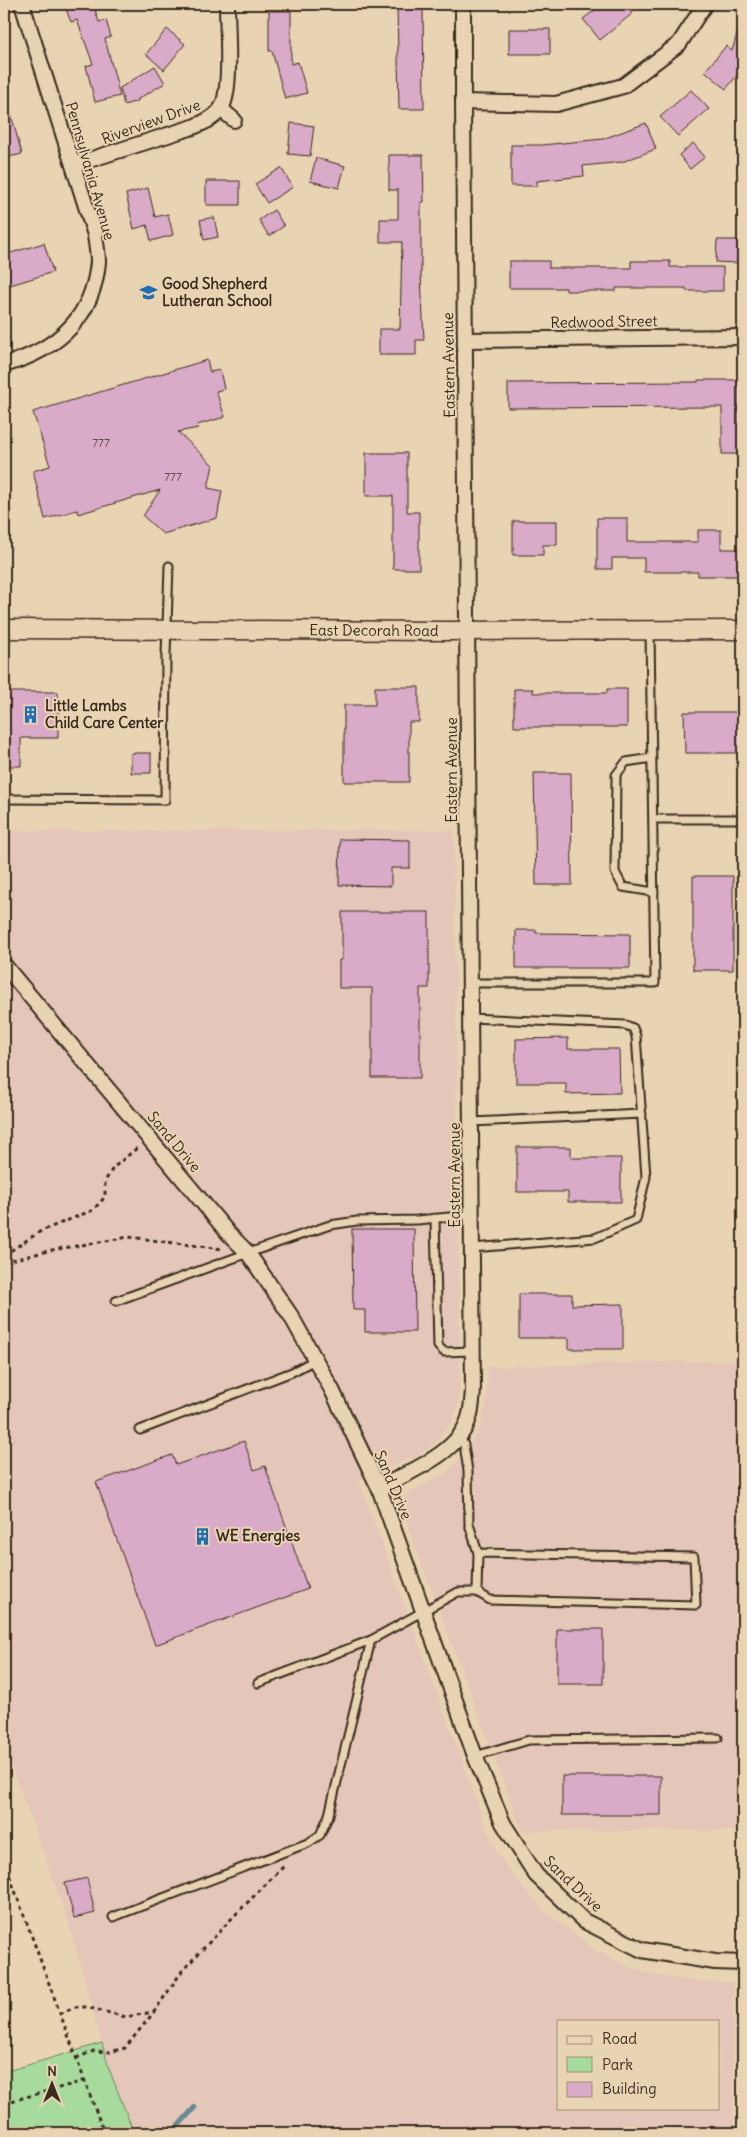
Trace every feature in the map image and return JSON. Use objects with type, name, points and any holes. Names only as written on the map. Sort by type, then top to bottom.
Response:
[{"type":"street","name":"Pennsylvania Avenue","points":[[4,365],[41,350],[61,337],[76,321],[86,305],[98,261],[93,228],[22,4]]},
{"type":"street","name":"Riverview Drive","points":[[73,165],[190,128],[208,120],[221,109],[225,99],[227,76],[227,4]]},
{"type":"street","name":"Eastern Avenue","points":[[379,1488],[436,1458],[460,1436],[470,1418],[473,1390],[462,102],[463,4]]},
{"type":"street","points":[[462,102],[556,104],[623,86],[679,44],[705,4]]},
{"type":"street","points":[[221,109],[234,120]]},
{"type":"street","name":"Redwood Street","points":[[465,340],[743,337]]},
{"type":"street","name":"East Decorah Road","points":[[4,630],[743,630]]},
{"type":"street","name":"Sand Drive","points":[[4,965],[229,1234],[248,1252],[291,1316],[379,1488],[475,1756],[503,1823],[536,1875],[584,1920],[642,1950],[715,1962],[743,1963]]},
{"type":"lane","points":[[4,799],[165,800],[170,566]]},
{"type":"lane","points":[[470,983],[655,983],[650,630]]},
{"type":"lane","points":[[652,758],[626,762],[616,776],[615,872],[623,887],[654,892]]},
{"type":"lane","points":[[653,819],[743,819]]},
{"type":"lane","points":[[470,1018],[625,1025],[633,1028],[636,1036],[646,1176],[636,1220],[595,1238],[472,1248]]},
{"type":"lane","points":[[471,1122],[642,1114]]},
{"type":"lane","points":[[116,1301],[248,1252],[330,1225],[358,1221],[471,1215]]},
{"type":"lane","points":[[434,1218],[438,1346],[444,1352],[472,1351]]},
{"type":"lane","points":[[140,1430],[292,1372],[315,1360]]},
{"type":"lane","points":[[460,1436],[464,1445],[468,1471],[469,1524],[478,1553],[477,1592]]},
{"type":"lane","points":[[258,1683],[371,1640],[458,1592],[477,1592],[490,1600],[696,1605],[694,1557],[478,1553]]},
{"type":"lane","points":[[113,1917],[308,1843],[320,1835],[329,1815],[371,1640]]},
{"type":"lane","points":[[475,1756],[529,1740],[718,1738]]},
{"type":"path","points":[[4,1255],[41,1231],[93,1210],[105,1197],[105,1181],[113,1168],[150,1139]]},
{"type":"path","points":[[4,1262],[52,1250],[129,1237],[248,1252]]},
{"type":"path","points":[[4,1861],[104,2133]]},
{"type":"path","points":[[76,2058],[94,2051],[110,2052],[125,2048],[154,2012],[182,1972],[287,1864]]},
{"type":"path","points":[[60,2014],[74,2007],[86,2007],[126,2017],[154,2012]]},
{"type":"path","points":[[4,2103],[84,2081]]},
{"type":"shaded area","points":[[454,830],[460,1382],[458,1407],[450,1425],[435,1444],[416,1457],[359,1481],[491,1840],[506,1866],[525,1891],[550,1916],[596,1950],[627,1966],[651,1974],[683,1980],[733,1982],[734,2133],[134,2133],[109,2069],[69,1924],[4,1746],[4,831]]},
{"type":"shaded area","points":[[743,1360],[743,1831],[522,1831],[406,1522],[403,1500],[408,1493],[446,1473],[462,1456],[479,1431],[486,1406],[487,1367]]},
{"type":"green space","points":[[102,2043],[109,2069],[134,2133],[4,2133],[4,2072]]},
{"type":"building","points":[[64,4],[93,4],[99,22],[106,20],[111,37],[105,39],[120,96],[95,102],[86,66],[93,64],[77,20],[71,22]]},
{"type":"building","points":[[603,4],[625,4],[633,13],[600,40],[583,19]]},
{"type":"building","points":[[397,8],[423,8],[424,109],[399,109]]},
{"type":"building","points":[[269,11],[291,11],[291,64],[298,62],[307,93],[285,99],[272,51],[269,51]]},
{"type":"building","points":[[739,27],[743,28],[743,68],[726,89],[705,71],[726,46],[732,51]]},
{"type":"building","points":[[167,29],[185,44],[164,70],[146,54]]},
{"type":"building","points":[[509,29],[550,29],[550,54],[509,54]]},
{"type":"building","points":[[155,66],[165,83],[138,99],[138,101],[124,105],[120,88]]},
{"type":"building","points":[[691,90],[709,109],[678,136],[660,117]]},
{"type":"building","points":[[4,104],[8,104],[22,154],[4,158]]},
{"type":"building","points":[[291,123],[314,126],[310,156],[288,154]]},
{"type":"building","points":[[646,123],[656,149],[622,162],[583,166],[584,176],[537,181],[537,186],[511,186],[511,145],[542,145],[603,139]]},
{"type":"building","points":[[693,143],[705,157],[690,169],[679,155]]},
{"type":"building","points":[[389,155],[423,155],[424,202],[421,202],[421,275],[424,340],[416,340],[416,355],[379,355],[379,329],[400,329],[402,242],[380,242],[380,219],[398,219],[398,190],[389,190]]},
{"type":"building","points":[[316,158],[345,166],[339,188],[310,181]]},
{"type":"building","points":[[281,168],[293,187],[267,203],[255,184]]},
{"type":"building","points":[[206,181],[240,181],[240,205],[206,205]]},
{"type":"building","points":[[148,188],[155,217],[168,214],[173,235],[151,241],[147,225],[134,229],[126,194]]},
{"type":"building","points":[[274,210],[284,226],[269,236],[259,220]]},
{"type":"building","points":[[214,217],[218,237],[204,240],[200,220]]},
{"type":"building","points":[[717,240],[738,240],[737,263],[716,262]]},
{"type":"building","points":[[44,243],[53,272],[4,287],[4,255]]},
{"type":"building","points":[[509,261],[549,261],[549,268],[631,268],[631,261],[670,261],[670,267],[723,267],[723,291],[686,291],[686,288],[616,288],[616,291],[566,291],[566,288],[509,288]]},
{"type":"building","points":[[207,360],[210,372],[220,370],[224,389],[216,391],[225,417],[197,425],[198,428],[178,432],[213,465],[208,488],[222,491],[217,518],[163,534],[143,516],[160,490],[78,514],[77,510],[45,519],[33,471],[50,466],[33,412]]},
{"type":"building","points":[[698,380],[739,380],[739,431],[743,431],[743,454],[722,454],[722,407],[508,408],[508,383],[698,382]]},
{"type":"building","points":[[366,453],[407,453],[407,512],[419,512],[419,569],[393,569],[393,496],[366,496]]},
{"type":"building","points":[[597,518],[627,518],[627,542],[698,542],[698,530],[721,530],[721,549],[739,549],[739,576],[698,576],[698,572],[644,572],[644,558],[612,558],[612,569],[597,569]]},
{"type":"building","points":[[513,521],[557,521],[557,545],[543,545],[543,555],[513,555]]},
{"type":"building","points":[[375,687],[419,687],[419,722],[409,722],[409,782],[344,782],[344,705],[375,705]]},
{"type":"building","points":[[514,689],[533,689],[533,693],[607,693],[607,689],[627,689],[627,727],[514,727]]},
{"type":"building","name":"Little Lambs Child Care Center","points":[[4,692],[58,692],[58,738],[21,738],[21,766],[4,766]]},
{"type":"building","points":[[684,712],[743,712],[743,753],[685,753]]},
{"type":"building","points":[[131,753],[151,753],[151,773],[131,773]]},
{"type":"building","points":[[534,773],[571,773],[572,885],[536,885]]},
{"type":"building","points":[[340,839],[410,840],[410,868],[391,868],[391,886],[339,885]]},
{"type":"building","points":[[693,876],[733,876],[733,970],[693,970]]},
{"type":"building","points":[[342,912],[429,912],[429,988],[420,988],[420,1078],[372,1078],[372,988],[339,988],[339,960],[342,960]]},
{"type":"building","points":[[516,930],[536,930],[536,933],[630,934],[630,968],[516,968]]},
{"type":"building","points":[[568,1038],[568,1049],[619,1049],[620,1093],[566,1094],[566,1083],[516,1083],[516,1039]]},
{"type":"building","points":[[517,1147],[571,1147],[571,1158],[621,1158],[621,1202],[568,1202],[568,1192],[517,1192]]},
{"type":"building","points":[[352,1229],[414,1229],[415,1332],[365,1332],[365,1310],[353,1310]]},
{"type":"building","points":[[519,1294],[572,1294],[572,1305],[623,1304],[623,1349],[569,1349],[569,1338],[519,1338]]},
{"type":"building","name":"WE Energies","points":[[244,1441],[254,1470],[265,1466],[308,1589],[155,1645],[96,1482],[172,1455],[176,1465]]},
{"type":"building","points":[[557,1629],[603,1629],[603,1684],[557,1684]]},
{"type":"building","points":[[562,1776],[661,1776],[661,1815],[562,1815]]},
{"type":"building","points":[[87,1878],[95,1913],[74,1918],[65,1883]]},
{"type":"waterway","points":[[172,2133],[195,2107]]},
{"type":"place","name":"Good Shepherd Lutheran School","points":[[148,293]]},
{"type":"place","name":"Little Lambs Child Care Center","points":[[31,715]]},
{"type":"place","name":"WE Energies","points":[[202,1536]]}]
